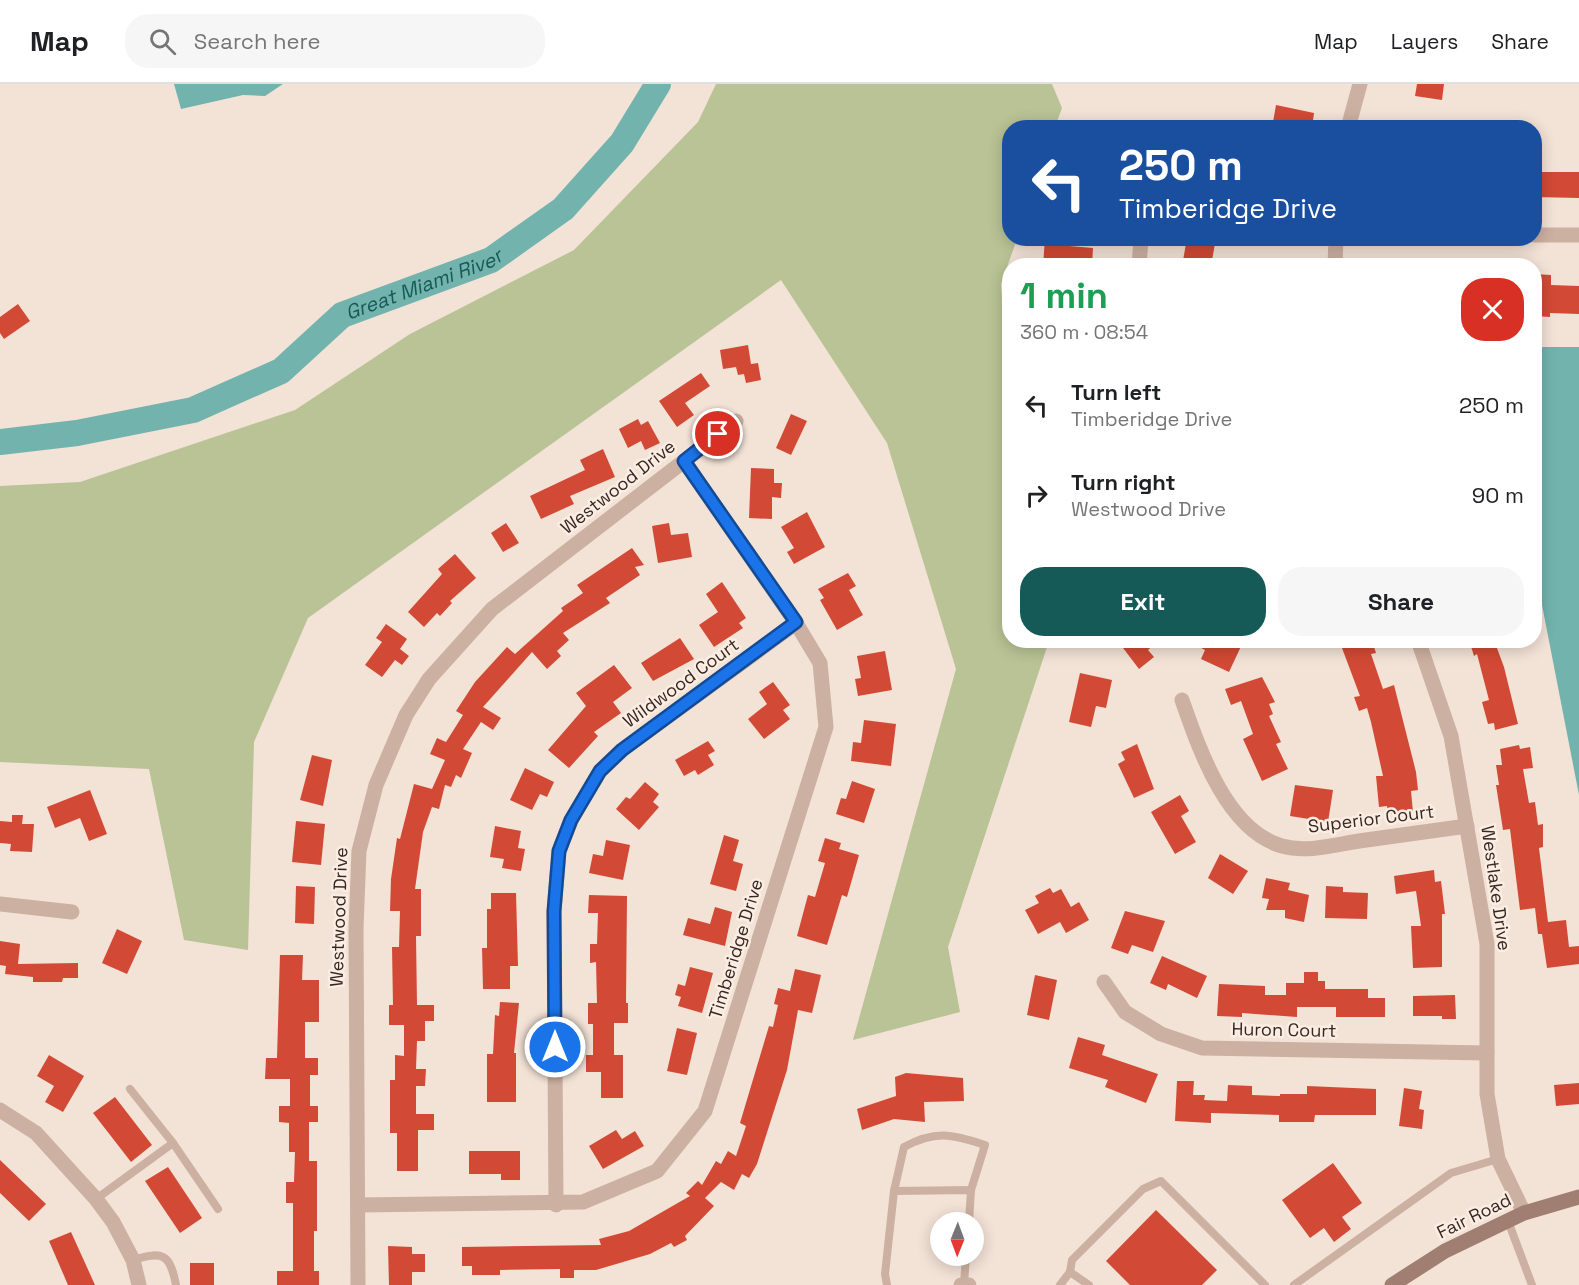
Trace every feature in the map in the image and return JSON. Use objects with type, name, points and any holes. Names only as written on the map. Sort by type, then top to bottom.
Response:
[{"type":"main road","name":"Fair Road","points":[[1392,1285],[1445,1251],[1524,1213],[1579,1197]]},
{"type":"street","points":[[1349,120],[1360,84]]},
{"type":"street","points":[[1542,236],[1579,235]]},
{"type":"street","name":"Westwood Drive","points":[[358,1285],[356,928],[358,850],[376,785],[406,715],[429,679],[492,609],[736,421]]},
{"type":"street","name":"Timberidge Drive","points":[[358,1204],[583,1202],[657,1171],[705,1111],[826,727],[820,663],[796,622],[684,461]]},
{"type":"street","name":"Wildwood Court","points":[[556,1204],[554,911],[559,851],[571,820],[600,771],[622,750],[796,622]]},
{"type":"street","name":"Westlake Drive","points":[[1421,648],[1451,736],[1487,944],[1487,1094],[1498,1159],[1524,1213]]},
{"type":"street","name":"Superior Court","points":[[1182,700],[1205,763],[1233,809],[1258,834],[1282,846],[1311,848],[1467,826]]},
{"type":"street","points":[[0,904],[72,912]]},
{"type":"street","name":"Huron Court","points":[[1104,982],[1125,1012],[1161,1034],[1202,1048],[1487,1053]]},
{"type":"street","points":[[0,1110],[36,1133],[96,1199],[113,1222],[133,1260],[139,1285]]},
{"type":"street","points":[[963,1285],[969,1285]]},
{"type":"lane","points":[[130,1089],[173,1143],[218,1209]]},
{"type":"lane","points":[[887,1285],[885,1274],[894,1191],[904,1147],[923,1136],[954,1135],[985,1145],[972,1190],[970,1212]]},
{"type":"lane","points":[[96,1199],[173,1143]]},
{"type":"lane","points":[[1294,1285],[1451,1173],[1498,1159]]},
{"type":"lane","points":[[1060,1285],[1070,1272],[1072,1260],[1143,1189],[1161,1181],[1265,1285]]},
{"type":"lane","points":[[894,1191],[972,1190]]},
{"type":"lane","points":[[1508,1221],[1532,1285]]},
{"type":"lane","points":[[133,1260],[153,1254],[167,1259],[176,1285]]},
{"type":"lane","points":[[963,1285],[965,1266]]},
{"type":"lane","points":[[1070,1272],[1089,1285]]},
{"type":"green space","points":[[716,84],[1052,84],[1062,108],[1058,120],[1002,120],[1002,246],[1015,246],[1010,258],[1002,258],[1001,284],[1002,648],[1047,648],[948,947],[960,1012],[853,1040],[956,669],[887,443],[781,280],[308,618],[254,742],[248,950],[184,940],[149,769],[0,762],[0,486],[80,482],[295,410],[410,334],[574,250],[698,122]]},
{"type":"water","points":[[174,84],[283,84],[265,96],[243,95],[181,109]]},
{"type":"water","points":[[1542,347],[1579,347],[1579,795],[1542,605]]},
{"type":"building","points":[[1417,84],[1444,84],[1442,100],[1415,96]]},
{"type":"building","points":[[1276,105],[1314,113],[1313,120],[1273,120]]},
{"type":"building","points":[[1542,172],[1579,172],[1579,198],[1542,197]]},
{"type":"building","points":[[1044,246],[1093,248],[1092,258],[1044,258]]},
{"type":"building","points":[[1186,246],[1215,246],[1212,258],[1183,258]]},
{"type":"building","points":[[1542,274],[1551,275],[1551,285],[1579,286],[1579,314],[1550,313],[1550,317],[1542,316]]},
{"type":"building","points":[[18,304],[30,321],[4,339],[0,333],[0,317]]},
{"type":"building","points":[[748,345],[751,364],[758,363],[761,380],[746,383],[744,374],[738,375],[736,367],[723,369],[720,350]]},
{"type":"building","points":[[701,373],[710,386],[685,403],[694,415],[677,427],[659,401]]},
{"type":"building","points":[[791,414],[807,421],[791,455],[776,448]]},
{"type":"building","points":[[638,419],[641,425],[648,421],[660,443],[645,450],[641,441],[628,448],[619,429]]},
{"type":"building","points":[[603,449],[615,477],[570,496],[574,504],[541,519],[530,496],[585,470],[580,460]]},
{"type":"building","points":[[751,468],[774,469],[774,483],[782,483],[781,498],[772,497],[772,519],[749,518]]},
{"type":"building","points":[[807,512],[825,547],[794,564],[787,552],[794,548],[781,527]]},
{"type":"building","points":[[506,523],[519,543],[503,552],[491,533]]},
{"type":"building","points":[[669,523],[671,535],[688,533],[692,557],[658,563],[652,526]]},
{"type":"building","points":[[632,548],[644,565],[635,567],[640,575],[606,598],[610,603],[563,633],[569,640],[557,651],[561,656],[547,669],[532,652],[483,707],[501,718],[493,730],[481,722],[463,749],[472,753],[461,778],[456,775],[451,787],[445,785],[439,809],[432,807],[423,832],[415,889],[421,889],[421,936],[416,936],[417,1005],[434,1005],[434,1021],[425,1021],[425,1041],[417,1041],[416,1069],[426,1069],[425,1086],[416,1086],[416,1114],[434,1114],[434,1130],[418,1130],[418,1171],[397,1171],[397,1133],[390,1133],[390,1080],[395,1080],[395,1055],[404,1056],[404,1025],[389,1025],[389,1005],[393,1005],[392,947],[399,947],[400,911],[390,911],[391,879],[397,838],[400,839],[414,784],[432,789],[445,760],[430,754],[437,738],[446,742],[463,715],[456,711],[475,682],[507,647],[515,654],[563,611],[561,608],[583,593],[577,585]]},
{"type":"building","points":[[455,554],[476,578],[450,601],[452,603],[440,616],[437,613],[424,627],[408,612],[442,574],[438,569]]},
{"type":"building","points":[[848,573],[856,586],[849,590],[863,615],[837,630],[820,600],[824,598],[818,589]]},
{"type":"building","points":[[722,582],[746,618],[739,623],[743,628],[714,647],[699,625],[718,612],[706,594]]},
{"type":"building","points":[[386,624],[407,639],[400,649],[409,656],[402,665],[395,660],[382,677],[365,665],[382,642],[376,638]]},
{"type":"building","points":[[680,638],[694,659],[653,681],[641,663]]},
{"type":"building","points":[[1123,648],[1150,648],[1148,650],[1154,657],[1139,669]]},
{"type":"building","points":[[1201,648],[1240,648],[1229,672],[1201,659],[1205,650]]},
{"type":"building","points":[[1342,648],[1374,648],[1376,653],[1371,654],[1383,689],[1394,685],[1416,772],[1418,790],[1411,791],[1413,812],[1388,814],[1387,806],[1379,807],[1376,776],[1383,776],[1367,708],[1359,711],[1354,697],[1360,696]]},
{"type":"building","points":[[1472,648],[1497,648],[1518,724],[1495,730],[1494,723],[1488,724],[1482,702],[1489,700],[1477,654],[1474,656]]},
{"type":"building","points":[[885,651],[892,690],[858,696],[855,679],[861,678],[857,656]]},
{"type":"building","points":[[614,665],[632,688],[613,702],[621,713],[594,732],[598,736],[569,768],[548,750],[586,706],[576,693]]},
{"type":"building","points":[[1080,673],[1112,680],[1106,708],[1096,706],[1091,727],[1069,722]]},
{"type":"building","points":[[1262,677],[1275,702],[1269,704],[1273,714],[1269,716],[1281,742],[1276,744],[1288,769],[1262,781],[1243,739],[1253,734],[1241,701],[1231,705],[1225,689]]},
{"type":"building","points":[[773,682],[790,705],[783,710],[790,719],[764,739],[748,719],[767,704],[759,692]]},
{"type":"building","points":[[864,720],[896,724],[891,766],[851,761],[853,742],[861,743]]},
{"type":"building","points":[[708,741],[715,751],[708,755],[714,765],[698,775],[695,770],[684,776],[675,760]]},
{"type":"building","points":[[1137,744],[1154,789],[1134,798],[1118,764],[1125,760],[1121,752]]},
{"type":"building","points":[[1519,745],[1520,749],[1530,747],[1533,768],[1523,769],[1529,803],[1535,802],[1538,825],[1543,824],[1543,847],[1539,848],[1548,922],[1566,920],[1569,947],[1579,946],[1579,964],[1547,968],[1542,934],[1538,934],[1535,908],[1520,910],[1510,829],[1503,830],[1496,785],[1499,785],[1496,765],[1502,765],[1500,749]]},
{"type":"building","points":[[312,755],[332,760],[323,806],[300,800]]},
{"type":"building","points":[[525,768],[554,782],[547,797],[540,794],[532,810],[510,800]]},
{"type":"building","points":[[852,781],[875,789],[864,823],[836,814],[841,798],[846,799]]},
{"type":"building","points":[[645,782],[659,794],[653,802],[659,807],[639,830],[616,809],[626,797],[630,799]]},
{"type":"building","points":[[1295,785],[1333,790],[1328,822],[1290,816]]},
{"type":"building","points":[[90,790],[107,834],[89,841],[80,818],[55,828],[47,807]]},
{"type":"building","points":[[1180,795],[1189,811],[1181,816],[1196,842],[1175,854],[1151,812]]},
{"type":"building","points":[[12,815],[23,815],[22,824],[34,824],[32,852],[10,851],[11,844],[0,843],[0,821],[12,822]]},
{"type":"building","points":[[296,821],[325,824],[321,865],[292,862]]},
{"type":"building","points":[[495,826],[521,831],[518,848],[525,849],[521,871],[502,868],[504,859],[490,857]]},
{"type":"building","points":[[724,835],[739,840],[733,861],[743,864],[736,891],[710,884]]},
{"type":"building","points":[[825,838],[841,843],[839,849],[859,855],[847,897],[842,895],[827,945],[797,936],[808,895],[815,897],[825,863],[818,861]]},
{"type":"building","points":[[606,840],[630,845],[623,880],[589,873],[593,854],[603,856]]},
{"type":"building","points":[[1220,854],[1248,871],[1233,894],[1208,878]]},
{"type":"building","points":[[1434,870],[1435,882],[1441,881],[1445,914],[1442,914],[1442,967],[1413,968],[1411,926],[1421,926],[1416,891],[1396,894],[1394,876]]},
{"type":"building","points":[[1266,878],[1290,883],[1288,890],[1309,895],[1304,922],[1285,918],[1285,910],[1266,910],[1269,899],[1262,898]]},
{"type":"building","points":[[296,886],[315,887],[314,924],[295,923]]},
{"type":"building","points":[[1326,886],[1343,887],[1343,892],[1368,893],[1367,919],[1325,918]]},
{"type":"building","points":[[1050,888],[1053,893],[1061,889],[1071,907],[1079,902],[1089,920],[1066,933],[1060,922],[1038,934],[1025,910],[1039,903],[1035,896]]},
{"type":"building","points":[[491,893],[516,893],[518,966],[510,966],[510,989],[483,989],[482,948],[487,948],[487,909],[491,909]]},
{"type":"building","points":[[589,895],[627,896],[626,1003],[628,1003],[628,1023],[614,1023],[614,1055],[623,1055],[623,1098],[601,1098],[601,1072],[586,1072],[586,1055],[593,1055],[593,1024],[588,1024],[588,1003],[597,1003],[596,962],[590,963],[590,944],[597,944],[598,913],[588,913]]},
{"type":"building","points":[[715,907],[732,912],[725,946],[683,935],[688,918],[710,924]]},
{"type":"building","points":[[1125,911],[1165,921],[1153,952],[1132,945],[1128,954],[1111,948]]},
{"type":"building","points":[[117,929],[142,941],[127,974],[102,963]]},
{"type":"building","points":[[0,941],[20,944],[18,964],[78,963],[78,978],[63,978],[62,982],[33,982],[33,977],[5,974],[6,966],[0,965]]},
{"type":"building","points":[[280,955],[303,955],[302,980],[319,980],[319,1022],[305,1022],[305,1058],[318,1058],[318,1075],[310,1075],[310,1106],[318,1106],[318,1122],[309,1122],[309,1161],[317,1161],[317,1231],[314,1231],[314,1271],[319,1271],[319,1285],[277,1285],[277,1271],[293,1271],[293,1203],[286,1203],[286,1182],[294,1182],[295,1152],[289,1152],[289,1123],[279,1122],[279,1106],[290,1106],[290,1079],[265,1079],[266,1058],[277,1058]]},
{"type":"building","points":[[1162,956],[1207,976],[1197,998],[1168,984],[1166,990],[1150,983]]},
{"type":"building","points":[[690,967],[713,973],[702,1013],[678,1006],[681,997],[675,995],[678,984],[685,986]]},
{"type":"building","points":[[795,969],[821,975],[812,1013],[798,1010],[787,1070],[757,1164],[749,1178],[742,1174],[734,1190],[721,1182],[705,1198],[714,1206],[685,1236],[687,1240],[674,1247],[671,1243],[650,1254],[596,1270],[574,1270],[574,1278],[560,1278],[560,1269],[500,1270],[500,1275],[472,1275],[472,1266],[462,1266],[462,1247],[601,1245],[599,1239],[629,1231],[690,1196],[686,1193],[698,1181],[702,1185],[716,1161],[721,1164],[728,1151],[736,1156],[746,1126],[740,1123],[769,1026],[773,1027],[778,1005],[774,1004],[778,988],[790,991]]},
{"type":"building","points":[[1304,972],[1318,972],[1318,981],[1325,981],[1325,989],[1368,989],[1368,998],[1385,998],[1385,1017],[1336,1017],[1336,1007],[1297,1007],[1297,1017],[1242,1013],[1242,1017],[1217,1016],[1219,984],[1265,986],[1265,995],[1286,995],[1286,983],[1304,983]]},
{"type":"building","points":[[1035,975],[1057,980],[1049,1020],[1027,1015]]},
{"type":"building","points":[[1455,995],[1456,1019],[1442,1019],[1442,1016],[1413,1016],[1413,996]]},
{"type":"building","points":[[500,1002],[519,1003],[514,1053],[516,1053],[516,1102],[487,1102],[487,1054],[493,1054],[495,1015],[499,1016]]},
{"type":"building","points":[[677,1028],[697,1033],[687,1075],[667,1071]]},
{"type":"building","points":[[1078,1037],[1105,1045],[1102,1055],[1158,1074],[1146,1103],[1105,1087],[1108,1080],[1069,1068]]},
{"type":"building","points":[[49,1055],[84,1076],[63,1112],[45,1102],[54,1086],[37,1076]]},
{"type":"building","points":[[906,1073],[963,1078],[964,1101],[924,1102],[925,1122],[894,1119],[862,1130],[857,1109],[896,1096],[895,1077]]},
{"type":"building","points":[[1177,1081],[1194,1081],[1193,1095],[1205,1095],[1204,1100],[1227,1101],[1228,1085],[1252,1086],[1252,1095],[1280,1096],[1280,1094],[1307,1094],[1307,1086],[1376,1089],[1376,1115],[1315,1115],[1314,1122],[1279,1122],[1279,1115],[1211,1113],[1211,1123],[1175,1121]]},
{"type":"building","points":[[1579,1083],[1579,1104],[1556,1106],[1554,1085]]},
{"type":"building","points":[[1404,1088],[1422,1091],[1419,1109],[1424,1110],[1422,1129],[1399,1126]]},
{"type":"building","points":[[115,1097],[152,1145],[131,1162],[93,1113]]},
{"type":"building","points":[[616,1130],[622,1139],[635,1131],[644,1146],[603,1169],[589,1146]]},
{"type":"building","points":[[469,1151],[520,1151],[520,1180],[501,1180],[501,1174],[469,1174]]},
{"type":"building","points":[[0,1160],[46,1204],[29,1221],[0,1193]]},
{"type":"building","points":[[1333,1163],[1362,1203],[1342,1217],[1351,1229],[1334,1242],[1324,1228],[1310,1238],[1282,1200]]},
{"type":"building","points":[[168,1167],[202,1218],[180,1233],[145,1181]]},
{"type":"building","points":[[1156,1210],[1217,1270],[1202,1285],[1130,1285],[1106,1261]]},
{"type":"building","points":[[71,1232],[95,1285],[68,1285],[49,1241]]},
{"type":"building","points":[[388,1246],[412,1247],[412,1254],[425,1254],[425,1272],[412,1272],[412,1285],[389,1285]]},
{"type":"building","points":[[190,1263],[214,1263],[214,1285],[190,1285]]},
{"type":"waterway","name":"Great Miami River","points":[[0,442],[77,433],[193,410],[281,371],[342,315],[491,260],[563,209],[622,143],[658,84]]},
{"type":"route","points":[[555,1047],[554,911],[559,851],[571,820],[600,771],[622,750],[796,622],[684,461],[718,434]]}]
